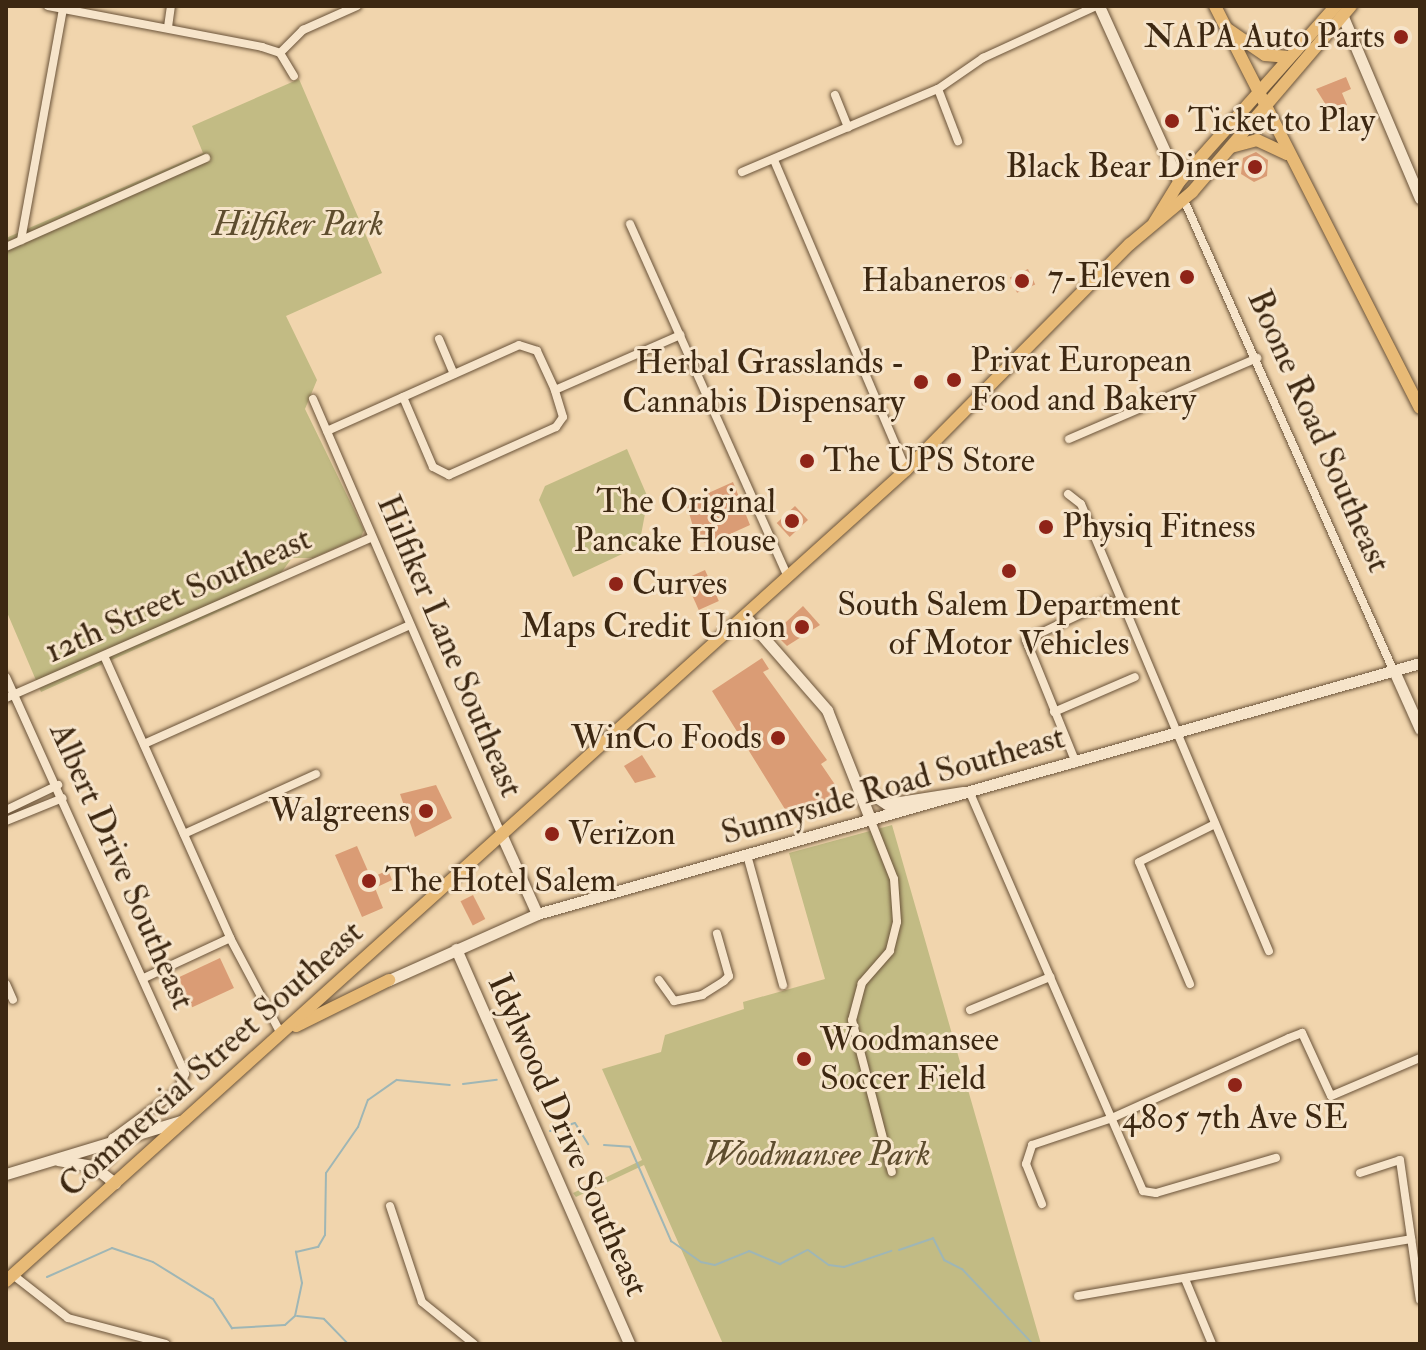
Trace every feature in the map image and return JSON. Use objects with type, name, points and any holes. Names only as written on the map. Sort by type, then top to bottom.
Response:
[{"type":"main road","points":[[1098,6],[1179,182]]},
{"type":"main road","points":[[1215,6],[1420,408]]},
{"type":"main road","name":"Commercial Street Southeast","points":[[1154,223],[1179,182],[1289,57],[1351,6]]},
{"type":"main road","points":[[1340,12],[1420,198]]},
{"type":"main road","name":"Commercial Street Southeast","points":[[9,1278],[906,470],[1154,223],[1184,200],[1265,107],[1340,12]]},
{"type":"main road","points":[[1224,27],[1265,55],[1289,57]]},
{"type":"main road","points":[[1231,147],[1265,140],[1290,156]]},
{"type":"main road","points":[[745,616],[823,704],[860,785],[871,821]]},
{"type":"main road","name":"Sunnyside Road Southeast","points":[[389,980],[537,914],[1395,673],[1420,663]]},
{"type":"main road","name":"Boone Road Southeast","points":[[1395,673],[1420,729]]},
{"type":"main road","points":[[860,785],[887,804],[945,790],[970,793]]},
{"type":"main road","name":"Hilfiker Lane Southeast","points":[[502,836],[537,914]]},
{"type":"main road","name":"Idylwood Drive Southeast","points":[[456,949],[629,1344]]},
{"type":"main road","points":[[284,1032],[389,980]]},
{"type":"main road","points":[[6,1174],[58,1160],[113,1138],[184,1120]]},
{"type":"main road","points":[[93,1166],[109,1157],[113,1138]]},
{"type":"main road","points":[[58,1160],[93,1166],[115,1183]]},
{"type":"street","points":[[48,6],[168,27],[280,53],[294,76]]},
{"type":"street","points":[[168,27],[171,6]]},
{"type":"street","points":[[280,53],[296,35],[341,9],[357,6]]},
{"type":"street","points":[[742,172],[938,89],[983,58],[1098,6]]},
{"type":"street","points":[[21,240],[63,9]]},
{"type":"street","points":[[938,89],[958,141]]},
{"type":"street","points":[[835,95],[848,127]]},
{"type":"street","points":[[6,247],[206,158]]},
{"type":"street","points":[[774,160],[906,470]]},
{"type":"street","name":"Boone Road Southeast","points":[[1184,200],[1395,673]]},
{"type":"street","points":[[630,224],[788,577]]},
{"type":"street","points":[[555,390],[680,335]]},
{"type":"street","points":[[439,339],[454,374]]},
{"type":"street","points":[[327,431],[454,374],[526,345],[537,351],[555,390],[563,417],[556,427],[449,475],[433,467],[403,397]]},
{"type":"street","points":[[1069,439],[1257,358]]},
{"type":"street","name":"Hilfiker Lane Southeast","points":[[313,399],[408,626],[502,836]]},
{"type":"street","points":[[1068,494],[1081,504],[1213,825],[1269,951]]},
{"type":"street","name":"12th Street Southeast","points":[[6,698],[105,658],[371,538]]},
{"type":"street","points":[[1076,763],[1026,640],[1108,601]]},
{"type":"street","points":[[144,744],[408,626]]},
{"type":"street","points":[[105,658],[230,938],[284,1032]]},
{"type":"street","name":"Albert Drive Southeast","points":[[6,677],[58,785],[185,1078],[113,1138]]},
{"type":"street","points":[[1054,712],[1135,677]]},
{"type":"street","points":[[184,834],[316,774]]},
{"type":"street","points":[[6,810],[58,785]]},
{"type":"street","points":[[970,793],[1146,1194],[1276,1158]]},
{"type":"street","points":[[6,821],[63,798]]},
{"type":"street","points":[[871,821],[894,879],[898,909],[893,945],[858,992],[852,1027],[892,1172]]},
{"type":"street","points":[[1190,984],[1139,862],[1213,825]]},
{"type":"street","points":[[747,855],[783,985]]},
{"type":"street","points":[[659,980],[674,1001],[702,995],[724,981],[729,976],[717,934]]},
{"type":"street","points":[[144,978],[230,938]]},
{"type":"street","points":[[970,1010],[1050,977]]},
{"type":"street","points":[[6,984],[13,1000]]},
{"type":"street","points":[[1042,1204],[1026,1164],[1027,1151],[1112,1118],[1302,1033],[1331,1096],[1420,1058]]},
{"type":"street","points":[[1360,1173],[1400,1160],[1420,1300]]},
{"type":"street","points":[[390,1206],[422,1302],[474,1344]]},
{"type":"street","points":[[1078,1296],[1411,1239]]},
{"type":"street","points":[[9,1278],[68,1318],[166,1344]]},
{"type":"street","points":[[1185,1279],[1212,1344]]},
{"type":"green space","name":"Hilfiker Park","points":[[299,79],[382,273],[286,316],[317,380],[305,409],[364,530],[361,537],[313,558],[292,558],[269,589],[41,692],[6,610],[6,238],[203,153],[192,126]]},
{"type":"green space","points":[[627,449],[648,498],[641,535],[635,548],[573,577],[539,500],[545,486]]},
{"type":"green space","name":"Woodmansee Park","points":[[892,825],[1041,1344],[723,1344],[644,1165],[576,1197],[573,1193],[642,1160],[602,1069],[661,1052],[665,1035],[744,1009],[743,1002],[825,979],[789,853]]},
{"type":"building","points":[[1346,77],[1351,89],[1342,93],[1347,105],[1331,113],[1316,89]]},
{"type":"building","name":"Black Bear Diner","points":[[1256,152],[1268,160],[1267,176],[1254,182],[1241,174],[1243,158]]},
{"type":"building","name":"Habaneros","points":[[1028,269],[1035,284],[1017,293],[1010,277]]},
{"type":"building","points":[[733,482],[750,525],[708,544],[697,540],[686,503]]},
{"type":"building","name":"The Original Pancake House","points":[[795,506],[808,520],[790,537],[777,523]]},
{"type":"building","points":[[705,570],[719,601],[699,610],[685,579]]},
{"type":"building","name":"Maps Credit Union","points":[[803,606],[820,625],[787,646],[779,638],[785,623]]},
{"type":"building","name":"WinCo Foods","points":[[762,658],[769,669],[763,672],[827,760],[821,764],[838,789],[819,815],[812,805],[791,819],[712,691]]},
{"type":"building","points":[[642,755],[656,777],[635,783],[624,766]]},
{"type":"building","name":"Walgreens","points":[[436,785],[452,818],[415,837],[400,794]]},
{"type":"building","name":"The Hotel Salem","points":[[357,846],[371,878],[388,870],[392,880],[375,888],[383,908],[362,917],[335,855]]},
{"type":"building","points":[[473,895],[485,919],[473,925],[461,901]]},
{"type":"building","points":[[220,958],[234,988],[192,1007],[178,977]]},
{"type":"waterway","points":[[47,1277],[112,1248],[153,1262],[213,1299],[232,1328],[285,1325],[295,1316],[302,1283],[296,1252],[318,1247],[325,1235],[326,1173],[358,1127],[368,1100],[397,1080],[450,1085]]},
{"type":"waterway","points":[[463,1084],[497,1080]]},
{"type":"waterway","points":[[550,1131],[575,1123],[588,1144]]},
{"type":"waterway","points":[[604,1145],[630,1147],[671,1241],[701,1262],[715,1265],[749,1251],[780,1264],[808,1250],[829,1265],[844,1267],[891,1251]]},
{"type":"waterway","points":[[899,1250],[933,1238],[944,1260],[962,1269],[1033,1344]]},
{"type":"waterway","points":[[297,1316],[324,1319],[348,1344]]},
{"type":"place","name":"NAPA Auto Parts","points":[[1401,37]]},
{"type":"place","name":"Ticket to Play","points":[[1172,121]]},
{"type":"place","name":"Black Bear Diner","points":[[1255,167]]},
{"type":"place","name":"7-Eleven","points":[[1187,277]]},
{"type":"place","name":"Habaneros","points":[[1022,281]]},
{"type":"place","name":"Privat European Food and Bakery","points":[[954,380]]},
{"type":"place","name":"Herbal Grasslands - Cannabis Dispensary","points":[[921,382]]},
{"type":"place","name":"The UPS Store","points":[[807,461]]},
{"type":"place","name":"The Original Pancake House","points":[[792,521]]},
{"type":"place","name":"Physiq Fitness","points":[[1046,527]]},
{"type":"place","name":"South Salem Department of Motor Vehicles","points":[[1009,571]]},
{"type":"place","name":"Curves","points":[[616,584]]},
{"type":"place","name":"Maps Credit Union","points":[[802,627]]},
{"type":"place","name":"WinCo Foods","points":[[778,738]]},
{"type":"place","name":"Walgreens","points":[[426,811]]},
{"type":"place","name":"Verizon","points":[[552,834]]},
{"type":"place","name":"The Hotel Salem","points":[[369,881]]},
{"type":"place","name":"Woodmansee Soccer Field","points":[[804,1059]]},
{"type":"place","name":"4805 7th Ave SE","points":[[1235,1085]]}]
